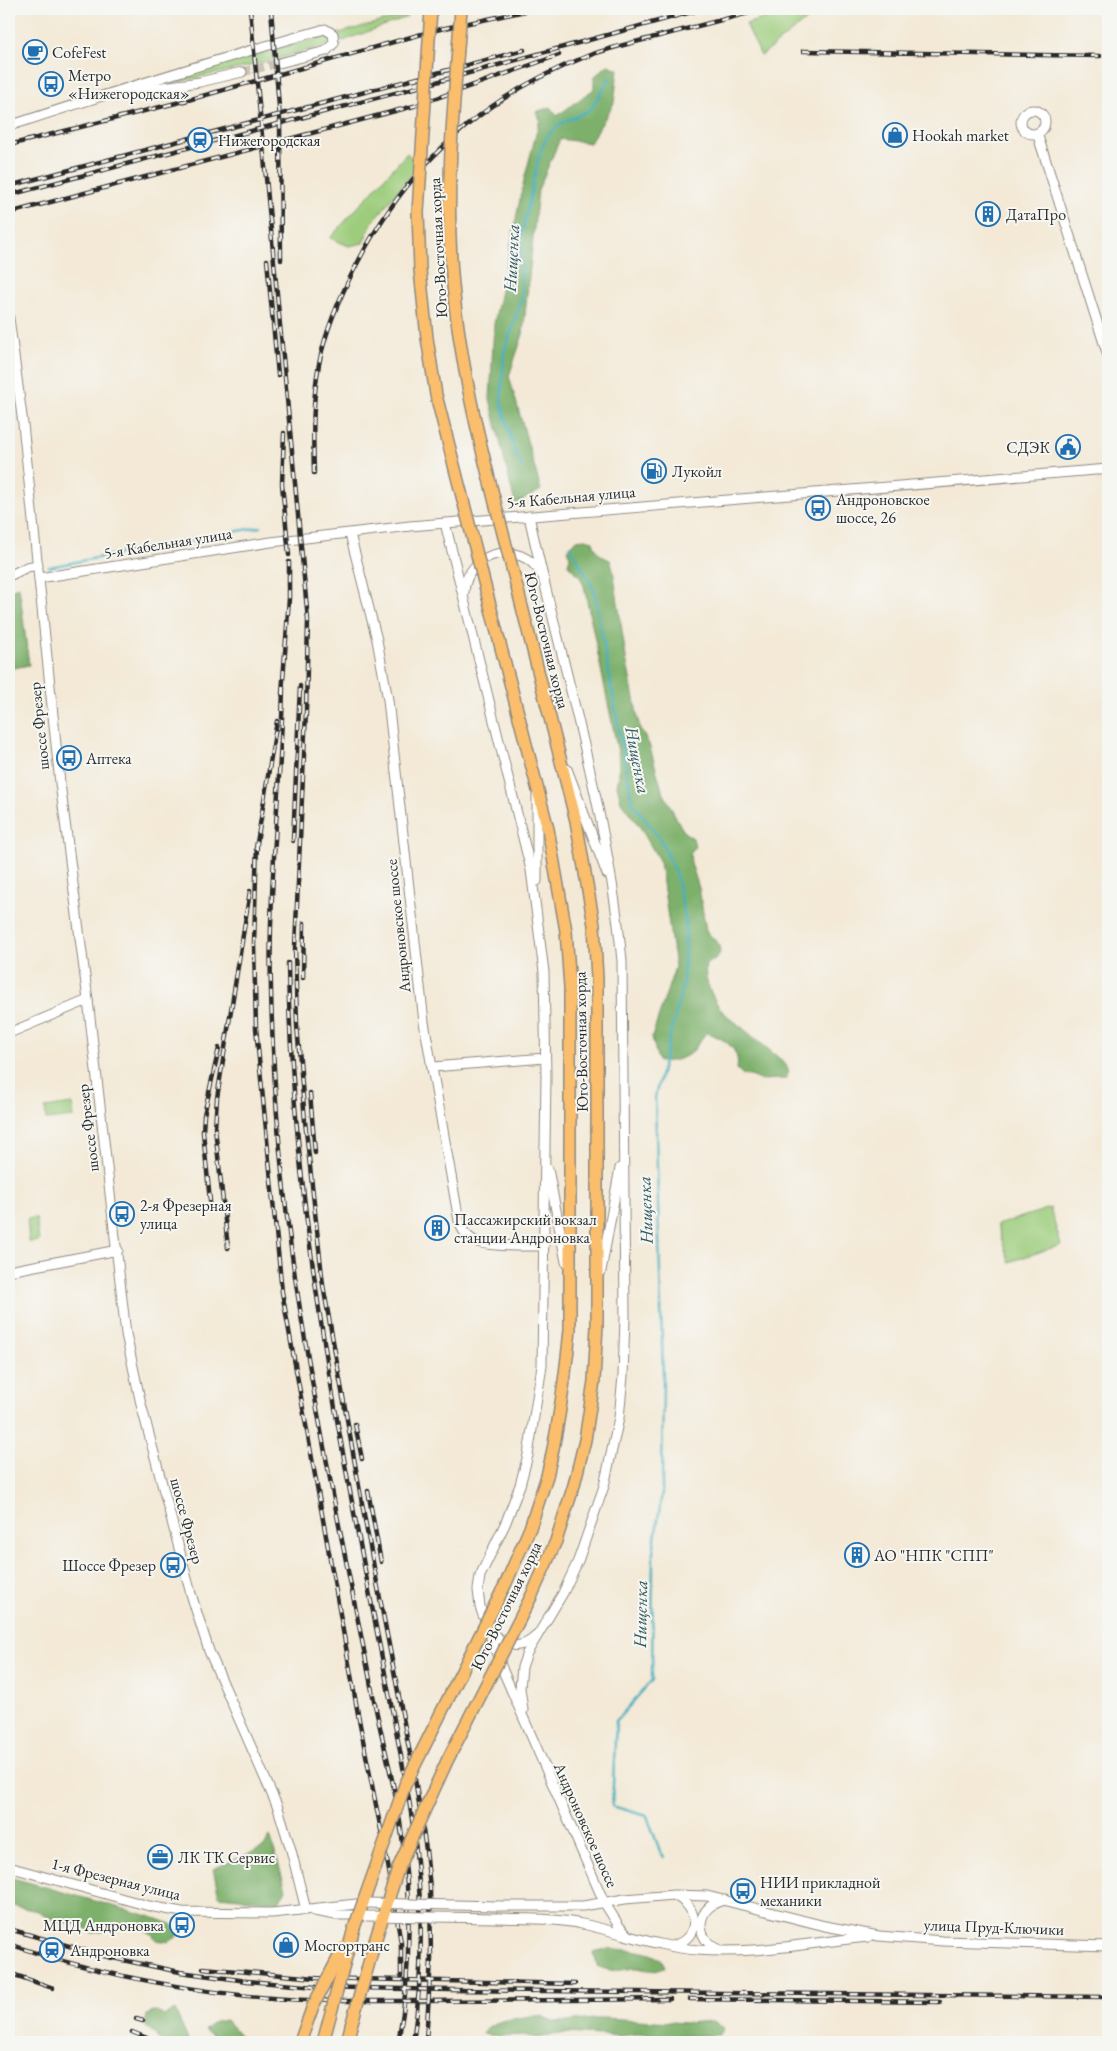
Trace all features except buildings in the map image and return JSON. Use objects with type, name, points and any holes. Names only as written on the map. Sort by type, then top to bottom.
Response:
[{"type":"main road","name":"Юго-Восточная хорда","points":[[322,2042],[354,1928],[405,1785],[506,1582],[530,1528],[547,1476],[557,1434],[565,1383],[570,1330],[570,987],[567,940],[558,874],[536,781],[436,396],[426,329],[420,270],[418,212],[431,9]]},
{"type":"main road","name":"Юго-Восточная хорда","points":[[348,2042],[351,2026],[399,1866],[447,1761],[532,1595],[556,1541],[574,1485],[585,1440],[594,1381],[597,1289],[598,1038],[594,925],[578,830],[467,387],[458,329],[451,260],[450,153],[461,9]]},
{"type":"main road","points":[[300,2042],[313,2006],[354,1928]]},
{"type":"street","points":[[9,126],[117,93],[204,63],[325,30],[333,34],[334,43],[326,51],[279,63]]},
{"type":"street","points":[[117,93],[156,89],[242,72]]},
{"type":"street","points":[[1037,134],[1108,356]]},
{"type":"street","name":"шоссе Фрезер","points":[[9,318],[38,565],[60,783],[118,1250],[126,1334],[141,1404],[191,1594],[209,1651],[278,1808],[306,1910]]},
{"type":"street","name":"5-я Кабельная улица","points":[[39,578],[271,542],[444,523],[1108,469]]},
{"type":"street","points":[[524,1721],[520,1688],[522,1667],[528,1653],[563,1593],[591,1526],[604,1486],[619,1418],[625,1318],[622,961],[615,895],[606,845],[528,516]]},
{"type":"street","points":[[444,523],[531,870],[538,911],[544,972],[544,1152],[570,1276]]},
{"type":"street","name":"Андроновское шоссе","points":[[350,534],[377,640],[388,700],[424,1022],[462,1231],[474,1242],[512,1246],[544,1246]]},
{"type":"street","points":[[465,604],[464,589],[468,576],[482,560],[495,554],[509,553],[523,557],[534,565],[545,584]]},
{"type":"street","points":[[9,576],[27,567],[38,565]]},
{"type":"street","points":[[554,735],[615,895]]},
{"type":"street","points":[[536,781],[538,911]]},
{"type":"street","points":[[9,1033],[88,1000]]},
{"type":"street","points":[[433,1067],[545,1058]]},
{"type":"street","points":[[597,1289],[624,1148]]},
{"type":"street","name":"Андроновское шоссе","points":[[544,1152],[542,1366],[537,1408],[520,1485],[506,1522],[480,1576],[478,1590],[480,1607],[502,1671],[604,1902],[619,1926],[628,1936]]},
{"type":"street","points":[[9,1271],[118,1250]]},
{"type":"street","points":[[488,1628],[499,1640],[512,1646],[526,1643],[540,1632]]},
{"type":"street","name":"1-я Фрезерная улица","points":[[9,1867],[176,1912],[263,1913],[366,1903],[498,1906]]},
{"type":"street","points":[[669,1946],[683,1941],[692,1931],[694,1924],[694,1917],[689,1905],[674,1895]]},
{"type":"street","name":"улица Пруд-Ключики","points":[[498,1906],[583,1906],[674,1895],[706,1896],[825,1926],[879,1936],[943,1941],[1108,1946]]},
{"type":"street","points":[[724,1952],[714,1948],[704,1938],[702,1922],[707,1908],[719,1901],[728,1900]]},
{"type":"street","name":"1-я Фрезерная улица","points":[[306,1910],[366,1916],[498,1918]]},
{"type":"street","name":"улица Пруд-Ключики","points":[[498,1918],[580,1923],[669,1946],[724,1952],[879,1936]]},
{"type":"green space","points":[[794,9],[837,9],[805,21],[761,56],[746,24]]},
{"type":"green space","points":[[406,15],[407,17],[343,41],[340,39],[339,33]]},
{"type":"green space","points":[[326,36],[330,40],[328,45],[242,68],[169,82],[170,79]]},
{"type":"green space","points":[[608,65],[618,69],[614,103],[590,143],[560,139],[538,190],[523,334],[509,376],[541,490],[515,504],[490,399],[494,324],[524,180],[540,119],[536,112],[550,107],[557,116],[594,89],[594,77]]},
{"type":"green space","points":[[407,153],[414,161],[416,169],[372,223],[363,243],[349,246],[330,238]]},
{"type":"green space","points":[[585,539],[593,541],[599,553],[610,560],[640,729],[649,744],[662,790],[685,833],[693,838],[695,846],[690,854],[691,863],[699,888],[706,931],[719,944],[720,953],[715,960],[706,964],[705,970],[710,989],[723,1012],[785,1063],[789,1072],[785,1079],[759,1080],[743,1075],[737,1069],[738,1062],[730,1045],[707,1033],[689,1054],[671,1061],[658,1061],[652,1037],[675,967],[660,862],[640,827],[621,802],[617,785],[619,757],[584,586],[580,577],[568,565],[570,556],[567,550],[576,540]]},
{"type":"green space","points":[[19,586],[29,665],[9,669],[9,591]]},
{"type":"green space","points":[[72,1104],[74,1117],[46,1120],[45,1108]]},
{"type":"green space","points":[[1050,1208],[1061,1245],[1009,1262],[997,1225]]},
{"type":"green space","points":[[36,1218],[39,1241],[29,1242],[27,1219]]},
{"type":"green space","points":[[270,1836],[286,1889],[279,1902],[219,1896],[213,1869],[264,1847]]},
{"type":"green space","points":[[9,1877],[172,1924],[177,1930],[178,1936],[169,1942],[156,1940],[145,1930],[119,1924],[112,1930],[93,1933],[73,1923],[60,1923],[38,1911],[9,1905]]},
{"type":"green space","points":[[608,1948],[649,1953],[662,1961],[665,1967],[654,1970],[635,1968],[615,1970],[597,1966],[594,1952]]},
{"type":"green space","points":[[175,2010],[189,2042],[160,2042],[157,2035],[146,2027],[146,2015],[156,2011],[164,2016]]},
{"type":"green space","points":[[529,2016],[541,2016],[553,2021],[566,2022],[604,2018],[687,2023],[713,2021],[724,2028],[720,2035],[672,2036],[646,2033],[620,2036],[565,2033],[537,2038],[523,2035],[498,2036],[482,2034],[491,2025]]},
{"type":"green space","points":[[226,2020],[242,2038],[255,2042],[221,2042],[205,2030],[214,2022]]},
{"type":"waterway","name":"Нищенка","points":[[522,466],[516,456],[501,402],[504,352],[522,298],[521,237],[540,152],[547,137],[559,124],[590,110],[610,78]]},
{"type":"waterway","points":[[233,532],[260,527]]},
{"type":"waterway","points":[[49,567],[218,535]]},
{"type":"waterway","name":"Нищенка","points":[[570,546],[594,590],[632,802],[661,840],[676,875],[686,922],[683,984],[655,1097],[663,1377],[662,1493],[653,1552],[652,1680],[616,1721],[612,1806],[647,1816],[664,1857]]},
{"type":"tunnel","points":[[242,72],[279,63]]},
{"type":"railway","points":[[250,9],[308,620],[306,712],[295,947],[297,1025],[305,1121],[323,1285],[367,1531],[416,1785],[426,1850],[430,1887],[431,1959],[426,2042]]},
{"type":"railway","points":[[271,9],[280,119],[281,260]]},
{"type":"railway","points":[[9,145],[188,100],[436,30],[535,9]]},
{"type":"railway","points":[[9,195],[418,87],[702,9]]},
{"type":"railway","points":[[314,473],[315,391],[319,364],[330,324],[352,274],[378,227],[400,195],[425,165],[452,138],[482,114],[514,92],[548,73],[611,48],[764,9]]},
{"type":"railway","points":[[9,186],[524,50]]},
{"type":"railway","points":[[803,51],[1100,56]]},
{"type":"railway","points":[[9,213],[414,106],[559,55]]},
{"type":"railway","points":[[267,260],[278,375]]},
{"type":"railway","points":[[284,433],[282,484],[289,555]]},
{"type":"railway","points":[[282,694],[289,598],[289,562]]},
{"type":"railway","points":[[293,841],[300,686]]},
{"type":"railway","points":[[283,687],[271,913],[272,1026],[279,1140],[297,1290],[313,1387],[340,1531],[400,1820],[407,1884],[408,1948],[407,1980],[398,2042]]},
{"type":"railway","points":[[256,849],[277,721]]},
{"type":"railway","points":[[257,842],[254,944],[256,1028],[282,1292],[360,1725],[388,1865],[401,1943],[401,1976]]},
{"type":"railway","points":[[228,1248],[215,1128],[217,1098],[250,891]]},
{"type":"railway","points":[[303,978],[304,923]]},
{"type":"railway","points":[[288,963],[292,1067],[301,1171],[314,1275],[348,1481],[407,1788],[416,1852],[421,1915],[421,1947],[420,1978],[413,2042]]},
{"type":"railway","points":[[210,1201],[203,1132],[204,1115],[219,1048]]},
{"type":"railway","points":[[310,1093],[315,1153]]},
{"type":"railway","points":[[355,1424],[362,1459]]},
{"type":"railway","points":[[368,1491],[381,1562]]},
{"type":"railway","points":[[9,1929],[108,1957],[180,1972],[247,1981],[316,1987],[1108,1997]]},
{"type":"railway","points":[[9,1944],[38,1954],[127,1977],[187,1988],[269,1998],[373,2001],[670,1999]]},
{"type":"railway","points":[[203,1968],[316,1978],[575,1984]]},
{"type":"railway","points":[[9,1973],[53,1988]]},
{"type":"railway","points":[[690,1999],[940,2002]]},
{"type":"railway","points":[[136,2019],[143,2021]]},
{"type":"railway","points":[[132,2032],[157,2042]]},
{"type":"place","name":"CofeFest","points":[[35,52]]},
{"type":"place","name":"Метро «Нижегородская»","points":[[51,84]]},
{"type":"place","name":"Hookah market","points":[[895,135]]},
{"type":"place","name":"Нижегородская","points":[[200,140]]},
{"type":"place","name":"ДатаПро","points":[[988,214]]},
{"type":"place","name":"СДЭК","points":[[1068,447]]},
{"type":"place","name":"Лукойл","points":[[654,471]]},
{"type":"place","name":"Андроновское шоссе, 26","points":[[818,508]]},
{"type":"place","name":"Аптека","points":[[69,758]]},
{"type":"place","name":"2-я Фрезерная улица","points":[[122,1214]]},
{"type":"place","name":"Пассажирский вокзал станции Андроновка","points":[[437,1228]]},
{"type":"place","name":"АО \"НПК \"СПП\"","points":[[857,1555]]},
{"type":"place","name":"Шоссе Фрезер","points":[[173,1565]]},
{"type":"place","name":"ЛК ТК Сервис","points":[[160,1857]]},
{"type":"place","name":"НИИ прикладной механики","points":[[743,1891]]},
{"type":"place","name":"МЦД Андроновка","points":[[182,1925]]},
{"type":"place","name":"Мосгортранс","points":[[286,1945]]},
{"type":"place","name":"Андроновка","points":[[52,1950]]}]
